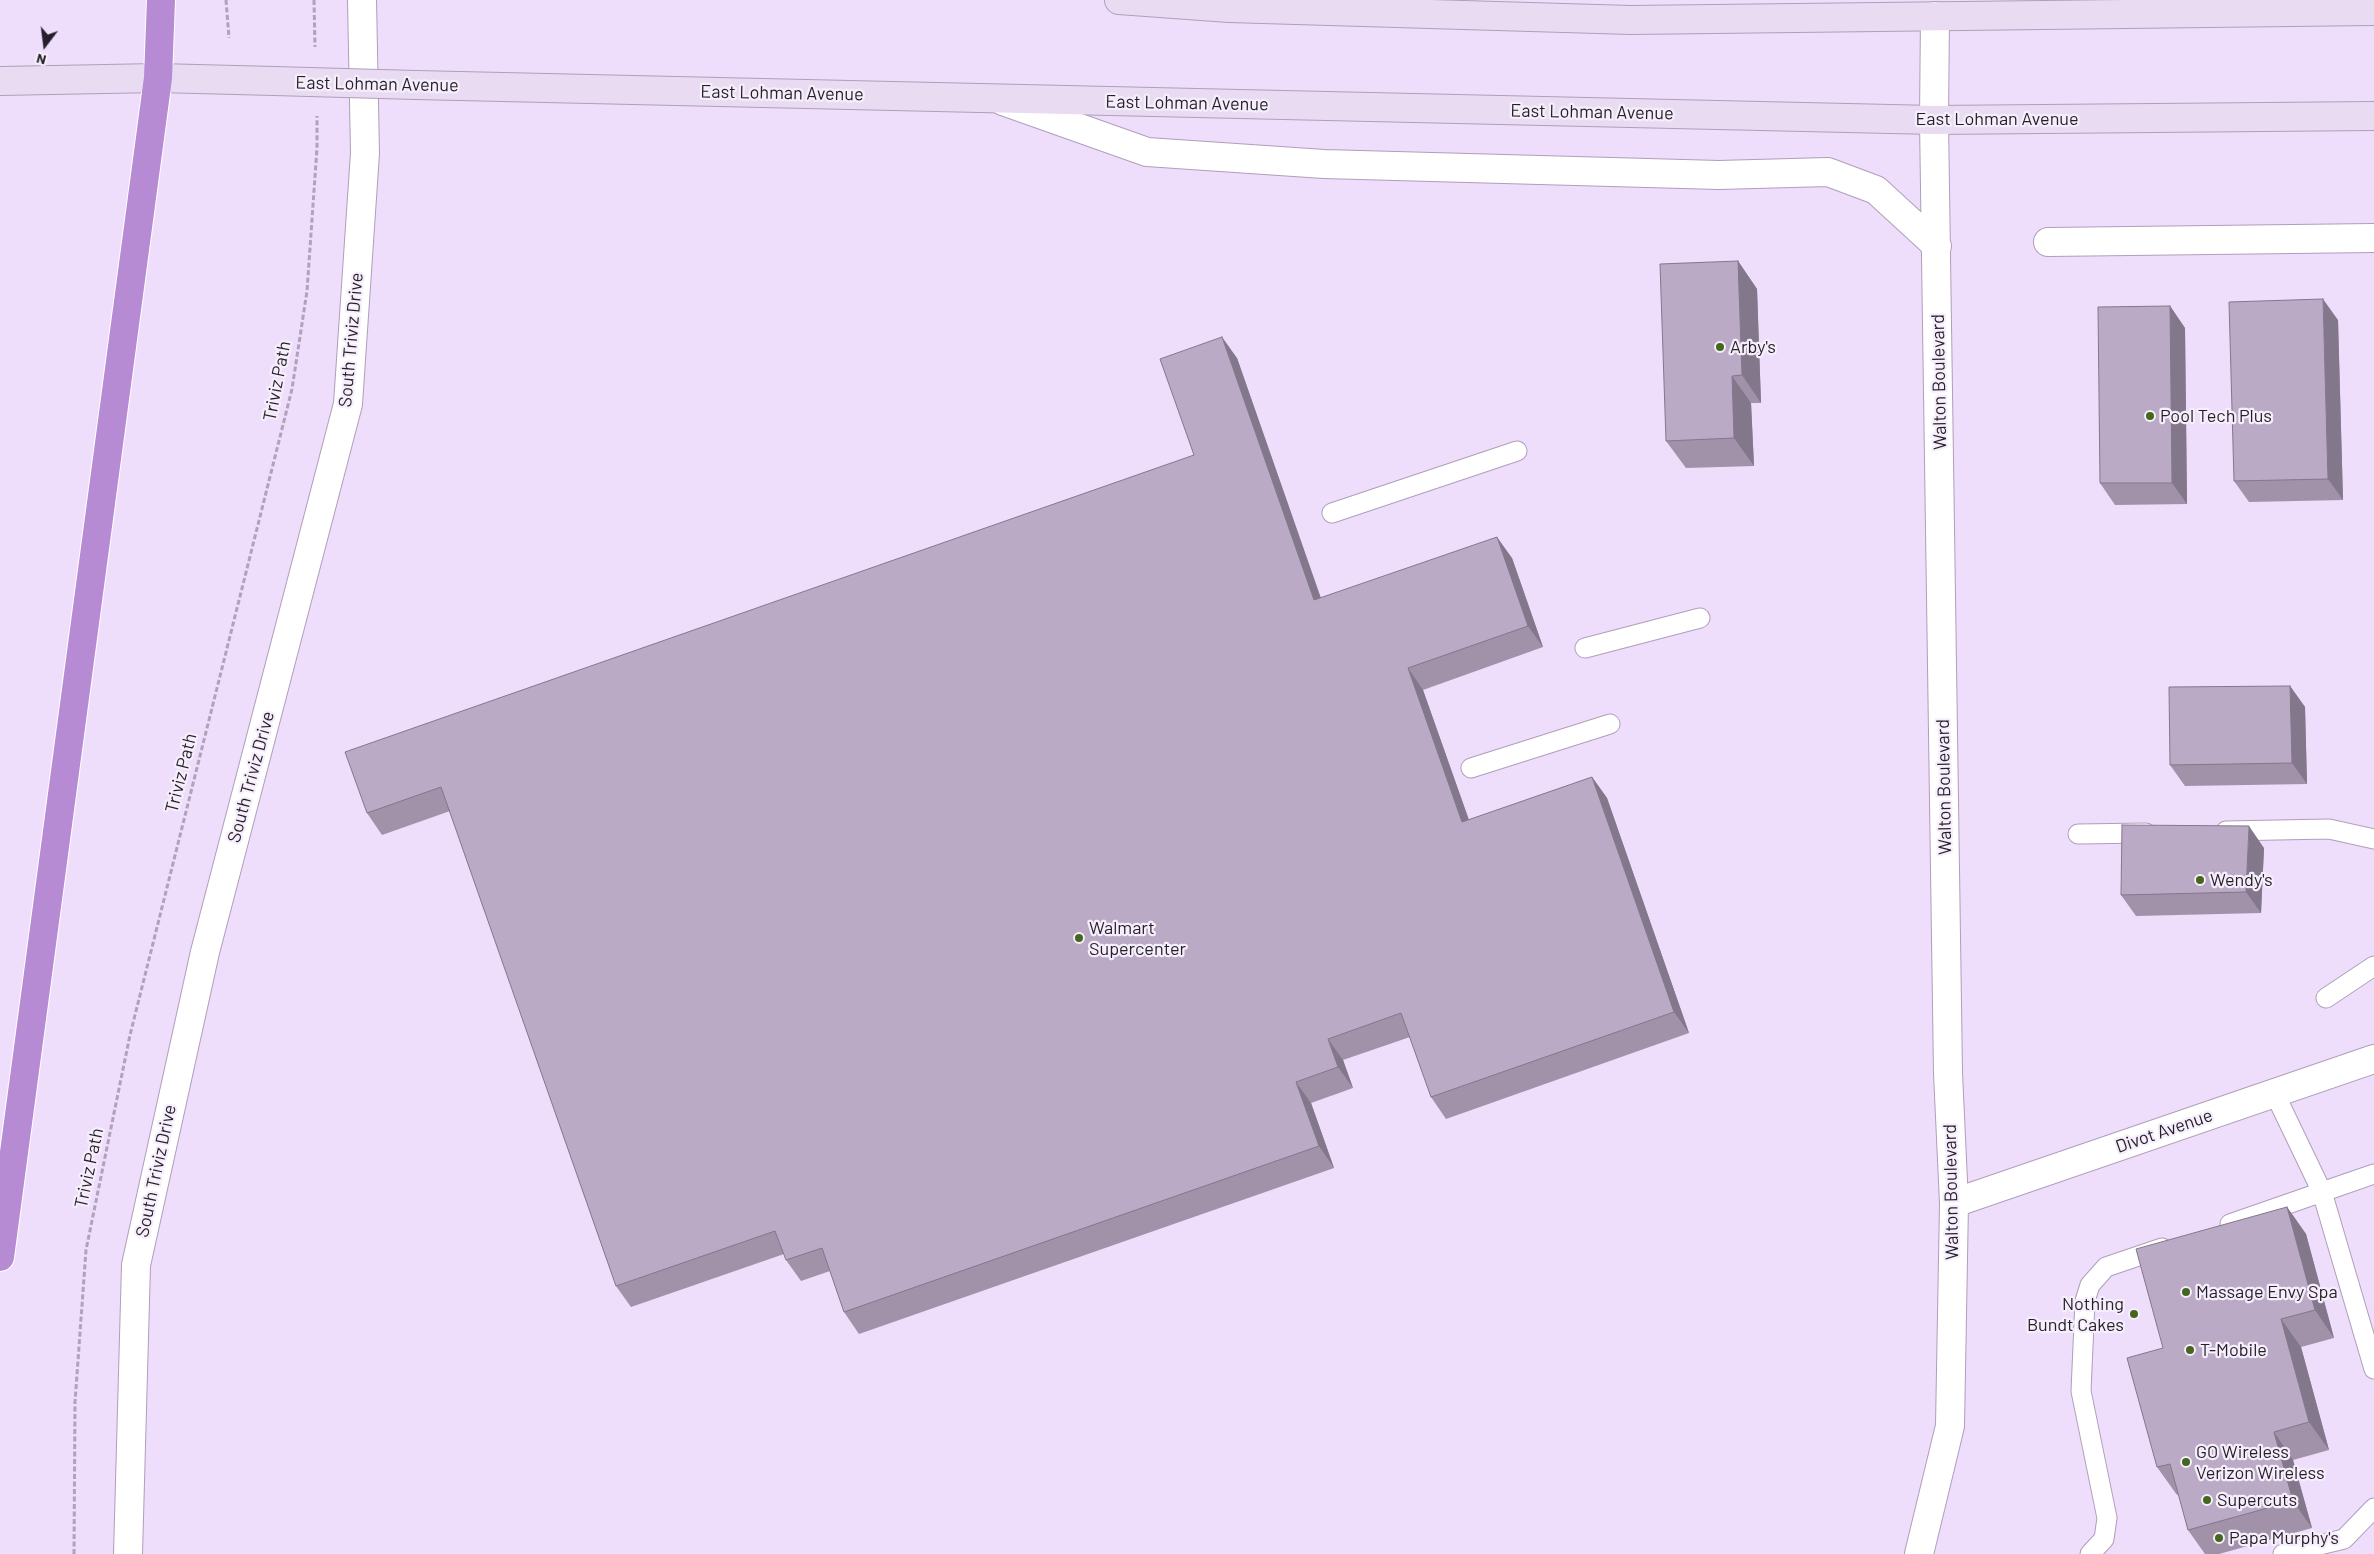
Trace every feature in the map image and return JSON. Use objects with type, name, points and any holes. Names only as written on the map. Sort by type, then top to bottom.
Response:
[{"type":"highway","points":[[0,1257],[158,78],[161,0]]},
{"type":"main road","points":[[1119,0],[1229,8],[1631,20],[2374,11]]},
{"type":"main road","name":"East Lohman Avenue","points":[[0,82],[158,78],[1934,120],[2374,116]]},
{"type":"street","name":"South Triviz Drive","points":[[128,1554],[136,1265],[205,952],[348,404],[365,153],[362,0]]},
{"type":"street","name":"Walton Boulevard","points":[[1919,1554],[1950,1426],[1954,1204],[1948,1073],[1934,120],[1935,16]]},
{"type":"street","points":[[997,98],[1147,152],[1334,165],[1719,175],[1828,172],[1876,190],[1937,246]]},
{"type":"street","points":[[2048,242],[2374,238]]},
{"type":"street","name":"Divot Avenue","points":[[1954,1204],[2374,1058]]},
{"type":"lane","points":[[1332,512],[1517,451]]},
{"type":"lane","points":[[1585,648],[1700,618]]},
{"type":"lane","points":[[1471,768],[1610,724]]},
{"type":"lane","points":[[2204,832],[2329,829],[2374,839]]},
{"type":"lane","points":[[2078,834],[2165,832]]},
{"type":"lane","points":[[2326,998],[2374,966]]},
{"type":"lane","points":[[2274,1092],[2322,1192],[2374,1369]]},
{"type":"lane","points":[[2209,1232],[2374,1174]]},
{"type":"lane","points":[[2090,1554],[2104,1539],[2107,1518],[2081,1391],[2085,1301],[2090,1285],[2106,1268],[2181,1241]]},
{"type":"lane","points":[[2283,1554],[2344,1539],[2374,1508]]},
{"type":"path","points":[[226,0],[229,38]]},
{"type":"path","points":[[314,0],[315,53]]},
{"type":"path","name":"Triviz Path","points":[[74,1554],[74,1402],[86,1250],[130,1035],[292,389],[307,291],[318,148],[316,110]]},
{"type":"building","name":"Arby's","points":[[1738,261],[1742,375],[1732,376],[1734,438],[1666,441],[1660,264]]},
{"type":"building","points":[[2323,299],[2328,479],[2234,481],[2229,302]]},
{"type":"building","name":"Pool Tech Plus","points":[[2170,306],[2172,483],[2100,483],[2098,307]]},
{"type":"building","name":"Walmart Supercenter","points":[[1222,337],[1314,600],[1497,537],[1528,626],[1408,668],[1462,822],[1592,777],[1674,1012],[1431,1097],[1401,1013],[1328,1039],[1338,1067],[1296,1082],[1319,1146],[844,1312],[822,1248],[786,1260],[775,1231],[616,1286],[441,787],[367,813],[345,752],[1194,455],[1160,359]]},
{"type":"building","points":[[2290,686],[2292,763],[2170,765],[2169,687]]},
{"type":"building","points":[[2122,825],[2249,826],[2246,892],[2121,895]]},
{"type":"building","points":[[2287,1207],[2315,1310],[2281,1319],[2309,1422],[2274,1432],[2293,1501],[2188,1530],[2170,1464],[2157,1467],[2127,1358],[2163,1348],[2136,1249]]},
{"type":"place","name":"Arby's","points":[[1720,347]]},
{"type":"place","name":"Pool Tech Plus","points":[[2150,416]]},
{"type":"place","name":"Wendy's","points":[[2200,880]]},
{"type":"place","name":"Walmart Supercenter","points":[[1079,938]]},
{"type":"place","name":"Massage Envy Spa","points":[[2186,1292]]},
{"type":"place","name":"Nothing Bundt Cakes","points":[[2134,1314]]},
{"type":"place","name":"T-Mobile","points":[[2190,1350]]},
{"type":"place","name":"GO Wireless Verizon Wireless","points":[[2186,1462]]},
{"type":"place","name":"Supercuts","points":[[2207,1500]]},
{"type":"place","name":"Papa Murphy's","points":[[2219,1538]]}]
